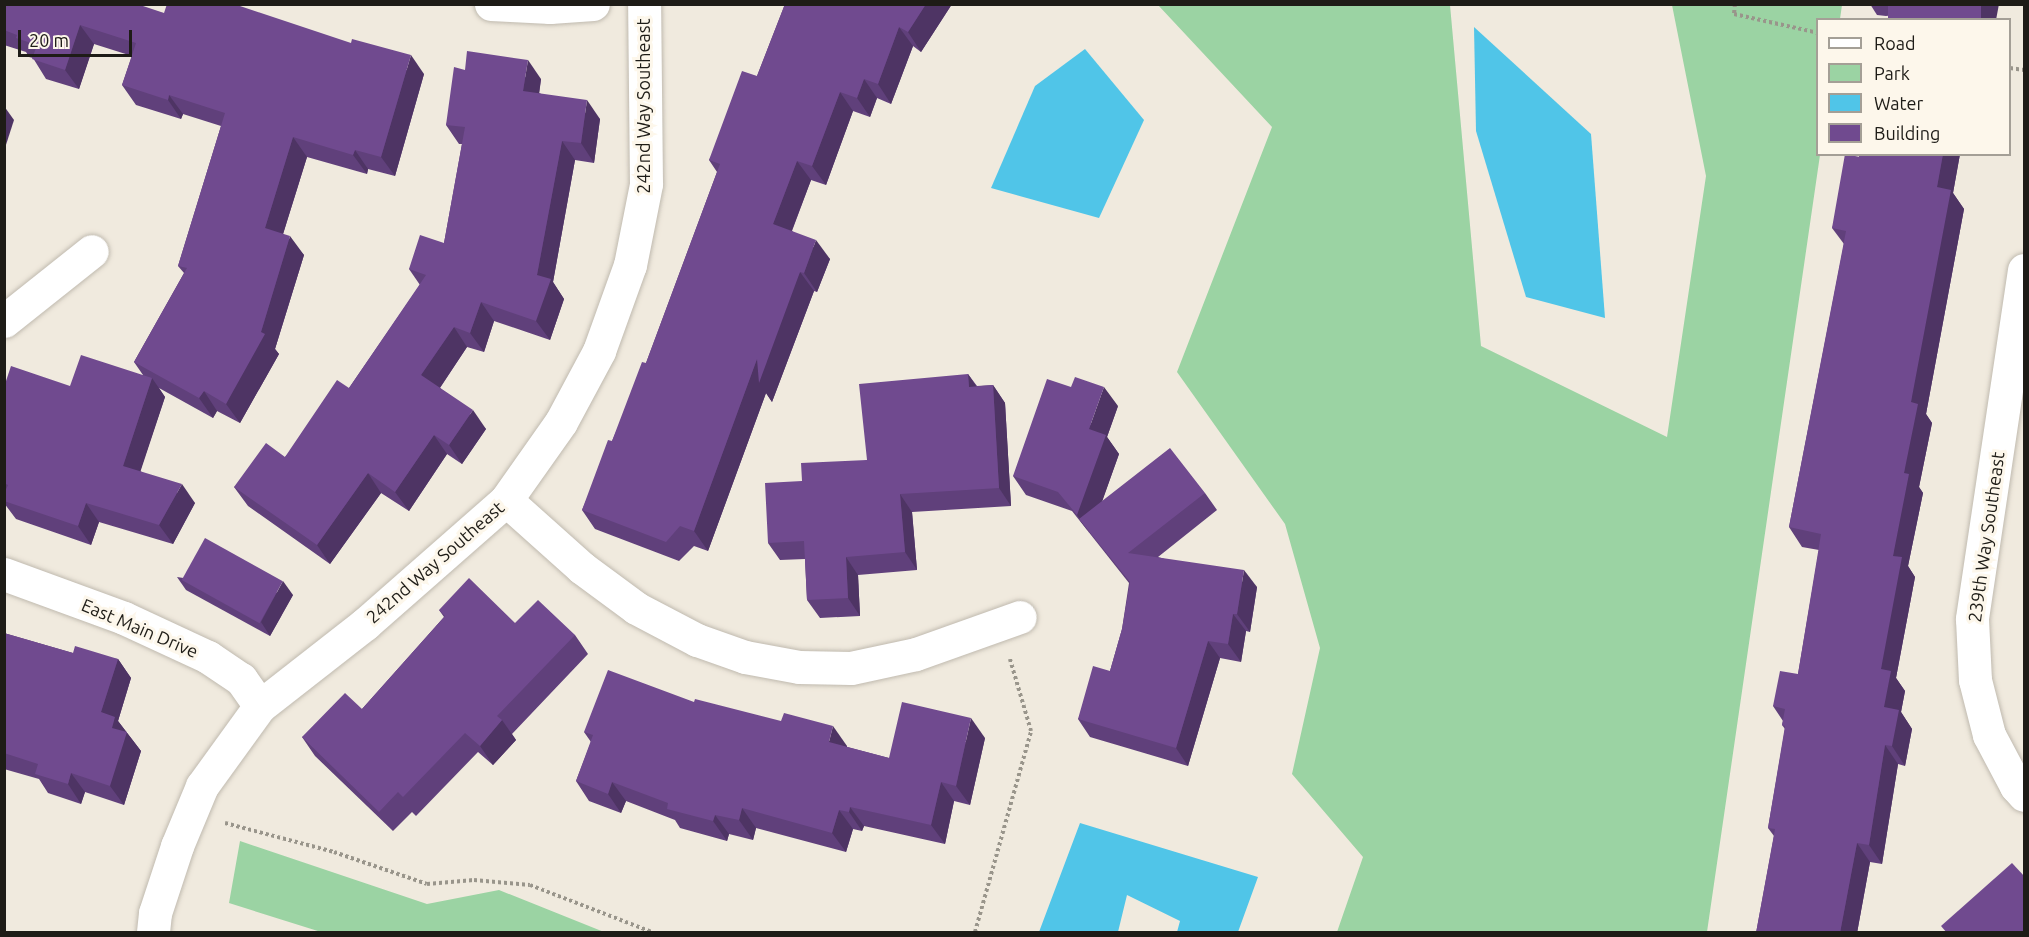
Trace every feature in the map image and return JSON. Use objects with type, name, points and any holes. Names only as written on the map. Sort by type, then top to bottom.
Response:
[{"type":"street","points":[[491,4],[550,7],[593,4]]},
{"type":"street","name":"242nd Way Southeast","points":[[153,933],[155,913],[202,786],[260,706],[365,624],[506,500],[561,422],[599,351],[630,265],[646,184],[644,4]]},
{"type":"street","points":[[4,321],[92,251]]},
{"type":"street","name":"239th Way Southeast","points":[[2025,270],[1972,619],[1975,680],[1989,735],[2016,786],[2025,795]]},
{"type":"street","points":[[506,500],[582,568],[636,608],[697,640],[745,657],[799,667],[851,668],[916,654],[1010,620]]},
{"type":"street","name":"East Main Drive","points":[[4,574],[124,618],[208,657],[241,679],[260,706]]},
{"type":"path","points":[[1735,4],[1734,14],[1816,33]]},
{"type":"path","points":[[975,933],[1031,731],[1010,620]]},
{"type":"path","points":[[190,814],[334,852],[427,884],[474,880],[530,885],[652,933]]},
{"type":"green space","points":[[1158,5],[1450,5],[1481,346],[1667,437],[1706,176],[1672,5],[1842,5],[1840,18],[1816,18],[1816,156],[1820,156],[1707,932],[1337,932],[1363,857],[1292,774],[1320,648],[1285,524],[1177,372],[1272,127]]},
{"type":"green space","points":[[240,841],[427,904],[499,890],[604,932],[321,932],[229,903]]},
{"type":"water","points":[[1474,27],[1591,134],[1605,318],[1526,297],[1476,131]]},
{"type":"water","points":[[1085,49],[1144,120],[1099,218],[991,188],[1035,86]]},
{"type":"water","points":[[1080,823],[1258,877],[1238,932],[1177,932],[1180,921],[1127,895],[1118,932],[1039,932]]},
{"type":"building","points":[[4,4],[137,4],[164,13],[167,4],[234,4],[351,43],[352,39],[411,55],[381,157],[355,150],[353,155],[293,137],[265,228],[290,236],[261,332],[265,334],[226,404],[204,391],[199,398],[134,362],[187,268],[178,266],[225,113],[169,95],[168,100],[122,85],[136,43],[80,25],[65,70],[32,59],[37,45],[16,38],[17,35],[4,30]]},
{"type":"building","points":[[785,4],[926,4],[908,32],[899,27],[878,84],[864,79],[857,98],[840,92],[812,166],[797,161],[773,224],[816,240],[804,273],[800,272],[759,383],[757,359],[694,531],[680,526],[666,542],[582,510],[608,440],[612,441],[642,362],[646,363],[720,164],[709,160],[742,71],[757,76]]},
{"type":"building","points":[[1888,4],[1981,4],[1981,18],[1888,18]]},
{"type":"building","points":[[467,51],[528,60],[523,91],[587,100],[581,143],[562,141],[537,275],[551,279],[536,321],[481,302],[470,333],[454,327],[421,375],[473,410],[449,445],[434,435],[395,492],[368,473],[317,545],[234,487],[266,443],[285,457],[337,380],[349,388],[426,275],[409,269],[420,235],[444,243],[465,127],[446,125],[454,67],[465,70]]},
{"type":"building","points":[[1845,156],[1943,156],[1937,187],[1951,190],[1911,402],[1918,404],[1904,473],[1909,474],[1893,556],[1902,557],[1881,669],[1891,671],[1884,707],[1899,710],[1892,746],[1885,745],[1869,845],[1857,843],[1840,933],[1756,933],[1775,829],[1768,828],[1785,726],[1782,725],[1785,709],[1773,706],[1780,671],[1798,674],[1821,534],[1789,527],[1846,231],[1832,228]]},
{"type":"building","points":[[81,355],[152,378],[123,466],[182,484],[159,525],[86,503],[78,526],[4,501],[8,485],[4,483],[4,387],[11,366],[70,386]]},
{"type":"building","points":[[968,374],[969,387],[993,385],[999,488],[900,494],[905,552],[846,557],[848,598],[807,600],[804,541],[768,543],[765,483],[802,481],[801,463],[867,460],[859,384]]},
{"type":"building","points":[[1075,377],[1104,387],[1089,429],[1106,435],[1077,515],[1058,492],[1013,476],[1047,379],[1071,387]]},
{"type":"building","points":[[1170,448],[1205,493],[1128,553],[1244,570],[1237,614],[1233,614],[1228,644],[1208,641],[1176,748],[1078,719],[1093,666],[1110,671],[1122,629],[1130,582],[1079,519]]},
{"type":"building","points":[[205,538],[283,581],[260,623],[182,580]]},
{"type":"building","points":[[469,578],[515,623],[538,600],[575,635],[497,716],[502,720],[480,746],[465,733],[403,797],[398,792],[379,812],[302,737],[345,693],[362,709],[445,616],[439,610]]},
{"type":"building","points":[[4,633],[73,653],[75,646],[118,659],[101,712],[115,717],[112,728],[127,732],[110,786],[71,773],[68,784],[35,774],[38,764],[4,753]]},
{"type":"building","points":[[608,670],[694,702],[695,699],[781,721],[784,713],[833,726],[829,742],[889,758],[902,702],[971,718],[956,786],[941,782],[931,825],[850,807],[849,812],[839,810],[832,833],[742,808],[739,820],[715,815],[713,821],[667,809],[668,803],[612,782],[608,794],[576,781],[593,735],[584,732]]},
{"type":"building","points":[[2012,863],[2025,877],[2025,933],[1947,933],[1941,926]]}]
